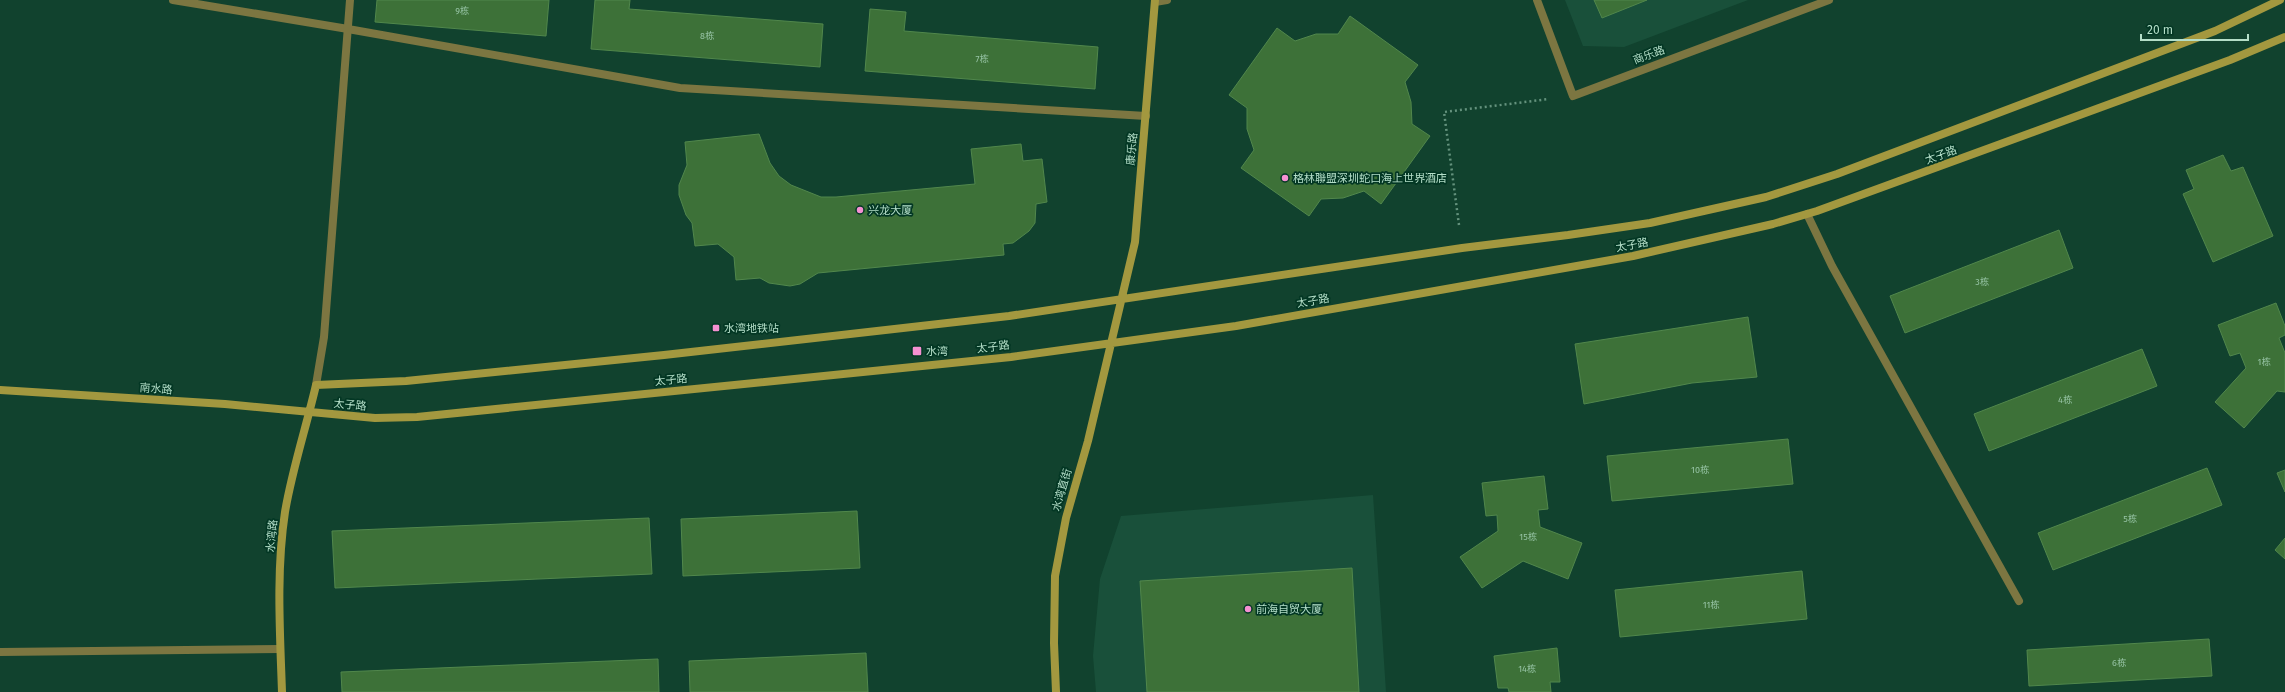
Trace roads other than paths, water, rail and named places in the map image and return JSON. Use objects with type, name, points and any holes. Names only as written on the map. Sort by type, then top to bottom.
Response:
[{"type":"main road","name":"太子路","points":[[316,385],[406,381],[664,355],[975,320],[1462,248],[1650,223],[1737,204],[1801,187],[2215,31],[2280,0]]},
{"type":"main road","name":"康乐路","points":[[1123,299],[1137,230],[1155,1]]},
{"type":"main road","name":"太子路","points":[[310,412],[375,418],[416,417],[978,360],[1236,326],[1583,265],[1692,244],[1807,214],[2215,65],[2285,37]]},
{"type":"main road","name":"水湾直街","points":[[1056,692],[1053,606],[1059,545],[1123,299]]},
{"type":"main road","name":"水湾路","points":[[282,692],[280,649],[281,550],[285,513],[291,482],[316,385]]},
{"type":"main road","name":"南水路","points":[[0,390],[225,404],[310,412]]},
{"type":"street","points":[[173,0],[348,29],[680,88],[1146,116]]},
{"type":"street","points":[[316,385],[324,338],[350,0]]},
{"type":"street","points":[[1155,1],[1166,0]]},
{"type":"street","name":"商乐路","points":[[1537,0],[1573,96],[1829,0]]},
{"type":"street","points":[[1807,214],[1836,273],[2019,601]]},
{"type":"street","points":[[0,652],[280,649]]},
{"type":"place","name":"格林聯盟深圳蛇口海上世界酒店","points":[[1285,178]]},
{"type":"place","name":"兴龙大厦","points":[[860,210]]},
{"type":"place","name":"水湾地铁站","points":[[716,328]]},
{"type":"place","name":"水湾","points":[[917,351]]},
{"type":"place","name":"前海自贸大厦","points":[[1248,609]]}]
